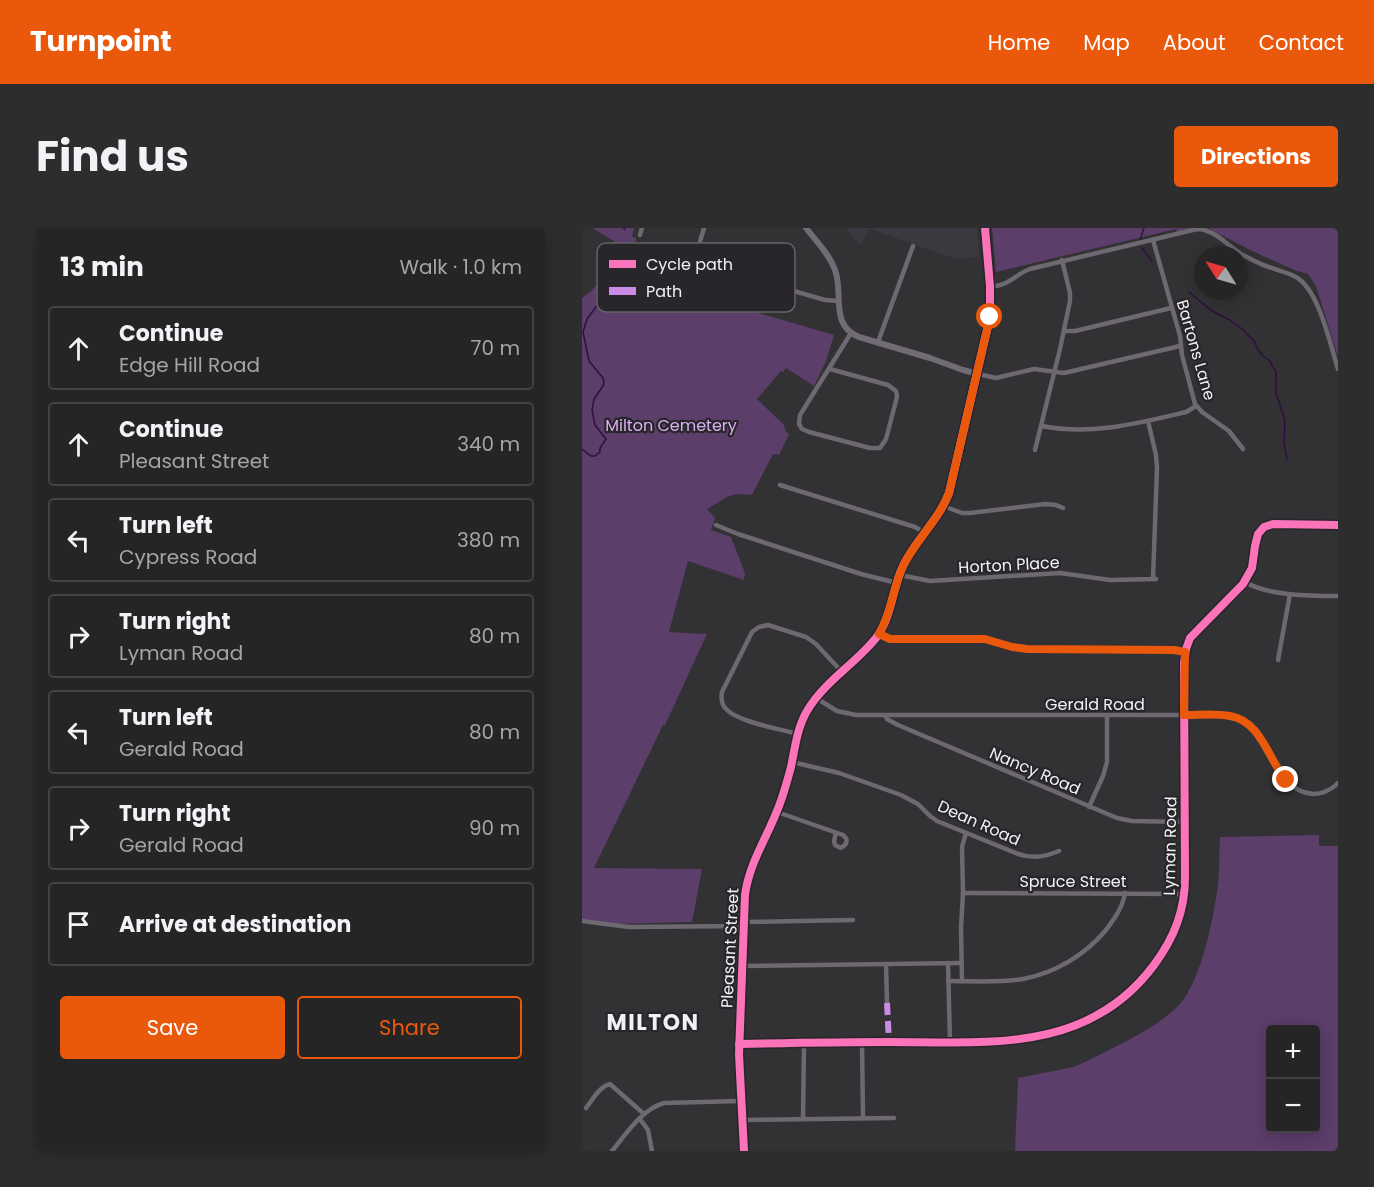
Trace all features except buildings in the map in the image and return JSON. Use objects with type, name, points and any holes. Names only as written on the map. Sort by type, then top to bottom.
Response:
[{"type":"street","points":[[640,235],[642,228]]},
{"type":"street","points":[[700,243],[704,228]]},
{"type":"street","points":[[806,228],[833,266],[837,276],[842,322],[851,333],[963,370],[996,378],[1034,369],[1064,373],[1180,346]]},
{"type":"street","name":"Pleasant Street","points":[[744,1151],[739,1044],[744,924],[749,873],[777,812],[798,734],[806,714],[816,698],[879,634],[908,558],[943,506],[950,489],[990,323],[990,286],[985,228]]},
{"type":"street","points":[[990,286],[1003,285],[1024,271],[1062,260],[1204,230],[1214,234],[1254,261],[1299,279],[1307,286],[1316,302],[1338,369]]},
{"type":"street","name":"Bartons Lane","points":[[1153,240],[1180,336],[1180,346],[1196,406],[1226,428],[1243,449]]},
{"type":"street","points":[[878,342],[913,246]]},
{"type":"street","points":[[1035,450],[1071,296],[1062,260]]},
{"type":"street","points":[[795,291],[825,300],[838,301]]},
{"type":"street","points":[[1064,331],[1075,331],[1171,308]]},
{"type":"street","points":[[830,369],[888,385],[896,391],[884,445],[879,449],[808,432],[799,424],[800,415],[851,333]]},
{"type":"street","points":[[1042,426],[1102,429],[1186,412],[1196,406]]},
{"type":"street","name":"Horton Place","points":[[900,575],[930,581],[1060,573],[1110,580],[1154,579],[1157,468],[1148,421]]},
{"type":"street","points":[[780,485],[915,527],[925,533]]},
{"type":"street","points":[[943,506],[962,513],[1045,504],[1063,508]]},
{"type":"street","points":[[879,634],[890,639],[985,639],[1027,649],[1185,652],[1192,635],[1245,582],[1252,568],[1257,538],[1264,527],[1273,524],[1338,525]]},
{"type":"street","points":[[716,525],[897,584]]},
{"type":"street","points":[[1245,582],[1259,588],[1290,594],[1338,596]]},
{"type":"street","points":[[1278,660],[1290,594]]},
{"type":"street","points":[[798,734],[740,717],[722,704],[723,688],[752,632],[759,627],[768,626],[806,637],[816,644],[842,672]]},
{"type":"street","name":"Lyman Road","points":[[739,1044],[1012,1041],[1038,1037],[1070,1028],[1103,1012],[1140,982],[1166,948],[1179,919],[1184,894],[1185,652]]},
{"type":"street","name":"Gerald Road","points":[[816,698],[829,707],[846,714],[1228,715],[1247,722],[1258,735],[1283,777],[1292,786],[1310,793],[1322,793],[1331,790],[1338,783]]},
{"type":"street","name":"Nancy Road","points":[[885,715],[887,719],[898,725],[1124,820],[1184,822]]},
{"type":"street","points":[[1089,807],[1107,762],[1107,716]]},
{"type":"street","name":"Dean Road","points":[[792,762],[833,771],[901,795],[918,804],[937,821],[1024,856],[1039,857],[1059,852]]},
{"type":"street","points":[[777,812],[836,833]]},
{"type":"street","points":[[962,981],[963,844],[966,833]]},
{"type":"street","name":"Spruce Street","points":[[963,893],[1184,894]]},
{"type":"street","points":[[948,981],[1023,979],[1066,963],[1088,949],[1105,931],[1121,907],[1125,893]]},
{"type":"street","points":[[582,921],[629,927],[853,920]]},
{"type":"street","points":[[948,963],[950,1042]]},
{"type":"street","points":[[742,966],[961,963]]},
{"type":"street","points":[[886,964],[887,1003]]},
{"type":"street","points":[[862,1042],[863,1118]]},
{"type":"street","points":[[803,1119],[804,1043]]},
{"type":"street","points":[[586,1108],[603,1087],[610,1084],[642,1117],[648,1130],[652,1151]]},
{"type":"street","points":[[612,1151],[653,1107],[664,1103],[741,1101]]},
{"type":"street","points":[[742,1120],[894,1118]]},
{"type":"shaded area","points":[[847,228],[977,228],[979,257],[957,259],[869,229],[860,246]]},
{"type":"green space","name":"Milton Cemetery","points":[[592,228],[634,228],[632,237],[636,238],[636,243],[613,243],[614,241]]},
{"type":"green space","points":[[992,228],[1192,228],[1177,232],[1176,229],[996,272]]},
{"type":"green space","points":[[1208,228],[1338,228],[1338,357],[1316,286],[1308,274],[1248,249],[1248,246],[1242,246]]},
{"type":"green space","name":"Milton Cemetery","points":[[597,284],[597,312],[755,312],[834,335],[826,361],[814,386],[786,368],[757,399],[784,425],[789,434],[779,455],[773,454],[752,495],[736,494],[707,509],[715,518],[711,530],[731,537],[745,573],[744,580],[688,561],[669,632],[707,634],[594,868],[702,869],[692,922],[614,924],[582,919],[582,298]]},
{"type":"green space","points":[[1319,835],[1319,846],[1338,846],[1338,1151],[1015,1151],[1018,1078],[1073,1067],[1085,1062],[1156,1024],[1176,1008],[1184,998],[1192,985],[1204,954],[1212,921],[1219,871],[1220,837]]},
{"type":"waterway","points":[[1140,240],[1144,228]]},
{"type":"waterway","points":[[1142,248],[1152,261]]},
{"type":"waterway","points":[[1189,292],[1212,311],[1242,329],[1254,341],[1262,355],[1271,362],[1276,371],[1276,393],[1285,420],[1284,443],[1287,460]]},
{"type":"waterway","points":[[582,449],[591,456],[595,456],[600,452],[606,439],[595,425],[592,410],[594,399],[604,382],[589,361],[583,332],[587,319],[597,306]]},
{"type":"marked path","points":[[887,1003],[889,1042]]},
{"type":"cycle path","points":[[744,1151],[739,1054],[747,884],[783,795],[799,731],[807,711],[822,691],[876,638],[889,612],[903,566],[945,503],[949,493],[990,317],[985,228]]},
{"type":"cycle path","points":[[739,1044],[963,1042],[1034,1037],[1067,1028],[1099,1015],[1128,994],[1154,965],[1167,945],[1177,924],[1183,901],[1185,877],[1184,663],[1190,638],[1243,584],[1252,568],[1258,534],[1264,527],[1273,524],[1338,525]]},
{"type":"district","name":"MILTON","points":[[653,1022]]},
{"type":"route","points":[[990,317],[949,493],[941,510],[903,566],[879,634],[890,639],[985,639],[1027,649],[1185,652],[1184,715],[1228,715],[1247,722],[1258,735],[1286,780]]}]
